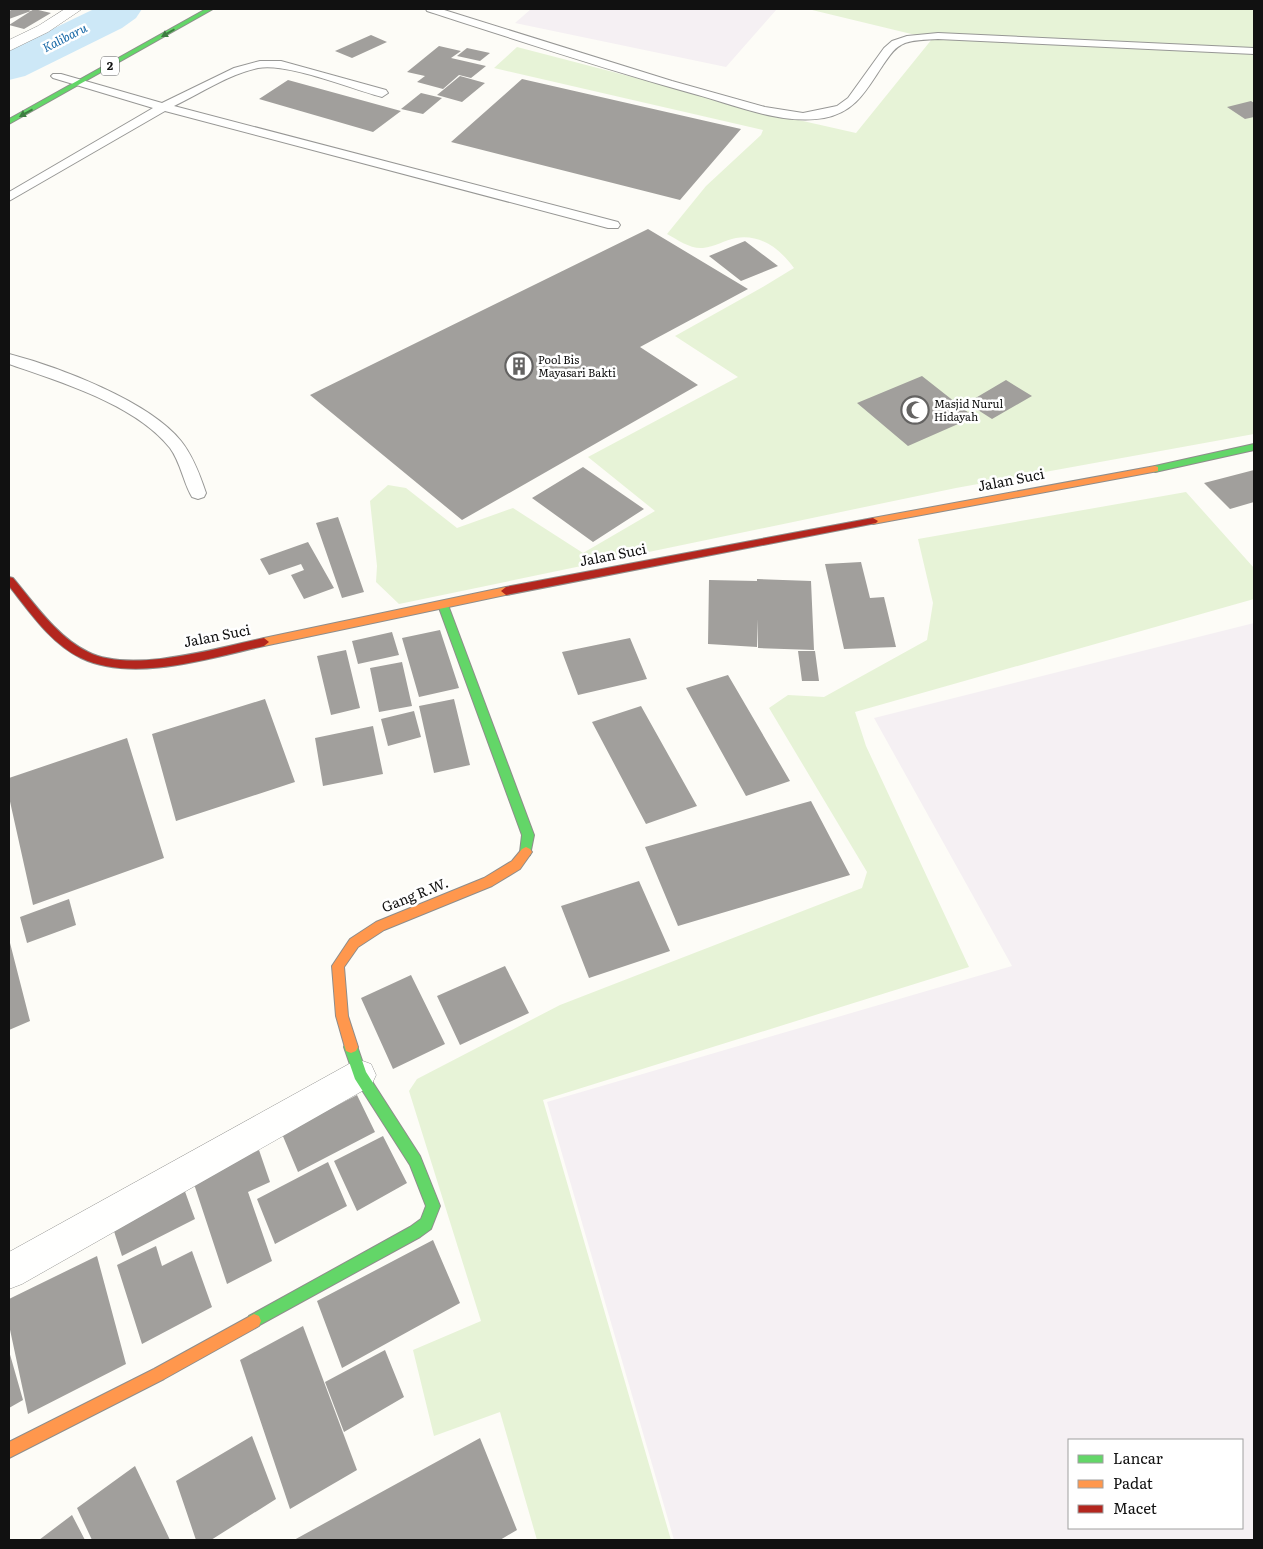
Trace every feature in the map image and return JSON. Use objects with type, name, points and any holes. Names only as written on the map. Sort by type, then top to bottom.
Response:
[{"type":"main road","name":"2","points":[[9,122],[210,9]]},
{"type":"main road","points":[[53,78],[70,69]]},
{"type":"main road","name":"Jalan Suci","points":[[9,580],[60,636],[80,652],[99,662],[122,664],[186,658],[705,552],[1174,465],[1254,447]]},
{"type":"main road","name":"Gang R.W.","points":[[9,1450],[168,1370],[415,1232],[426,1224],[432,1215],[433,1206],[415,1161],[391,1121],[360,1076],[342,1016],[338,966],[354,942],[380,926],[488,882],[516,865],[526,852],[528,835],[443,604]]},
{"type":"street","points":[[9,46],[43,29],[75,9]]},
{"type":"street","points":[[9,1272],[360,1076]]},
{"type":"lane","points":[[430,9],[668,83],[764,110],[804,117],[825,114],[841,109],[852,101],[888,50],[896,43],[914,38],[938,36],[1003,38],[1254,51]]},
{"type":"lane","points":[[9,197],[163,107],[238,70],[260,64],[281,64],[382,93]]},
{"type":"lane","points":[[53,78],[80,83],[163,107],[613,225]]},
{"type":"lane","points":[[9,359],[38,368],[100,395],[156,426],[176,445],[190,471],[198,493]]},
{"type":"shaded area","points":[[531,9],[777,9],[726,67],[515,23]]},
{"type":"shaded area","points":[[1254,623],[1254,1540],[674,1540],[547,1102],[1012,966],[874,718]]},
{"type":"green space","points":[[808,9],[1254,9],[1254,434],[956,488],[399,604],[376,582],[377,566],[370,501],[388,485],[406,488],[457,528],[513,508],[583,553],[655,511],[588,457],[738,377],[675,336],[794,268],[776,249],[754,238],[736,238],[698,248],[684,244],[667,234],[706,186],[761,135],[763,130],[494,68],[517,47],[794,119],[856,133],[932,39]]},
{"type":"green space","points":[[1186,492],[1254,568],[1254,599],[855,712],[866,746],[969,967],[543,1100],[671,1540],[537,1540],[500,1412],[434,1436],[413,1350],[481,1321],[409,1091],[417,1079],[560,1005],[862,888],[867,872],[769,708],[788,695],[824,697],[927,640],[933,603],[918,539]]},
{"type":"building","points":[[14,9],[31,11],[9,19],[9,11]]},
{"type":"building","points":[[34,9],[51,13],[24,29],[9,25]]},
{"type":"building","points":[[371,35],[387,42],[352,58],[335,51]]},
{"type":"building","points":[[439,46],[461,51],[451,58],[486,66],[471,78],[459,75],[443,89],[417,82],[425,76],[407,72]]},
{"type":"building","points":[[467,48],[490,53],[480,61],[457,56]]},
{"type":"building","points":[[460,76],[485,83],[462,102],[437,95]]},
{"type":"building","points":[[522,79],[741,129],[680,200],[451,142]]},
{"type":"building","points":[[288,80],[401,111],[373,132],[259,99]]},
{"type":"building","points":[[421,93],[442,98],[423,114],[401,109]]},
{"type":"building","points":[[1251,101],[1254,103],[1254,117],[1245,119],[1227,107]]},
{"type":"building","name":"Pool Bis Mayasari Bakti","points":[[648,229],[748,289],[640,347],[698,385],[462,520],[310,395]]},
{"type":"building","points":[[745,241],[778,266],[741,281],[709,256]]},
{"type":"building","name":"Masjid Nurul Hidayah","points":[[922,376],[974,417],[908,446],[857,403]]},
{"type":"building","points":[[1006,380],[1032,396],[992,419],[967,403]]},
{"type":"building","points":[[583,467],[644,509],[593,542],[532,498]]},
{"type":"building","points":[[1254,470],[1254,502],[1230,509],[1204,483]]},
{"type":"building","points":[[338,517],[364,592],[342,598],[316,523]]},
{"type":"building","points":[[308,542],[334,588],[304,599],[291,575],[304,570],[301,564],[269,575],[260,559]]},
{"type":"building","points":[[861,562],[870,598],[884,597],[896,647],[844,649],[825,564]]},
{"type":"building","points":[[757,579],[811,581],[814,650],[758,648],[758,619],[757,647],[708,644],[709,580],[757,581]]},
{"type":"building","points":[[440,630],[459,688],[419,697],[402,638]]},
{"type":"building","points":[[392,632],[399,655],[358,664],[352,641]]},
{"type":"building","points":[[630,638],[647,679],[578,695],[562,652]]},
{"type":"building","points":[[346,650],[360,708],[331,715],[317,656]]},
{"type":"building","points":[[798,651],[815,651],[819,681],[802,681]]},
{"type":"building","points":[[402,662],[412,706],[379,712],[370,668]]},
{"type":"building","points":[[728,675],[790,781],[746,796],[686,688]]},
{"type":"building","points":[[265,699],[295,782],[176,821],[152,734]]},
{"type":"building","points":[[454,699],[470,765],[434,773],[419,706]]},
{"type":"building","points":[[641,706],[697,806],[646,824],[592,722]]},
{"type":"building","points":[[414,711],[421,737],[388,746],[381,719]]},
{"type":"building","points":[[373,726],[383,774],[323,786],[315,738]]},
{"type":"building","points":[[127,738],[164,858],[33,905],[9,797],[9,778]]},
{"type":"building","points":[[811,801],[850,875],[678,926],[645,847]]},
{"type":"building","points":[[639,881],[670,951],[589,978],[561,906]]},
{"type":"building","points":[[69,899],[76,925],[27,943],[20,917]]},
{"type":"building","points":[[9,939],[30,1021],[9,1030]]},
{"type":"building","points":[[505,966],[529,1013],[460,1045],[437,996]]},
{"type":"building","points":[[411,975],[445,1044],[393,1069],[361,998]]},
{"type":"building","points":[[357,1095],[375,1132],[298,1172],[282,1134]]},
{"type":"building","points":[[383,1136],[407,1183],[357,1211],[334,1161]]},
{"type":"building","points":[[259,1150],[270,1182],[248,1192],[272,1261],[227,1284],[193,1181]]},
{"type":"building","points":[[328,1162],[347,1206],[275,1244],[257,1199]]},
{"type":"building","points":[[183,1186],[195,1219],[122,1256],[111,1222]]},
{"type":"building","points":[[433,1240],[460,1303],[342,1368],[317,1301]]},
{"type":"building","points":[[156,1246],[162,1266],[192,1251],[212,1307],[142,1344],[117,1265]]},
{"type":"building","points":[[97,1256],[126,1364],[28,1414],[9,1325],[9,1299]]},
{"type":"building","points":[[303,1326],[357,1470],[290,1509],[240,1360]]},
{"type":"building","points":[[385,1350],[404,1397],[344,1432],[325,1382]]},
{"type":"building","points":[[9,1351],[23,1400],[9,1408]]},
{"type":"building","points":[[252,1436],[276,1499],[211,1540],[196,1540],[176,1481]]},
{"type":"building","points":[[480,1438],[517,1530],[500,1540],[294,1540]]},
{"type":"building","points":[[135,1466],[170,1540],[92,1540],[77,1508]]},
{"type":"building","points":[[72,1515],[85,1540],[39,1540]]},
{"type":"waterway","name":"Kalibaru","points":[[9,67],[107,19],[121,9]]},
{"type":"traffic: fast","points":[[9,122],[210,9]]},
{"type":"traffic: fast","points":[[1155,469],[1254,447]]},
{"type":"traffic: fast","points":[[443,605],[528,835],[526,852]]},
{"type":"traffic: fast","points":[[254,1321],[415,1232],[426,1224],[433,1206],[415,1161],[360,1075],[351,1047]]},
{"type":"traffic: slow","points":[[873,521],[1155,469]]},
{"type":"traffic: slow","points":[[264,642],[506,591]]},
{"type":"traffic: slow","points":[[351,1047],[342,1016],[338,966],[354,943],[380,926],[488,882],[516,865],[526,852]]},
{"type":"traffic: slow","points":[[9,1450],[159,1374],[254,1321]]},
{"type":"traffic: jam","points":[[506,591],[873,521]]},
{"type":"traffic: jam","points":[[9,580],[44,621],[73,648],[101,662],[146,664],[172,661],[264,642]]},
{"type":"place","name":"Pool Bis Mayasari Bakti","points":[[519,366]]},
{"type":"place","name":"Masjid Nurul Hidayah","points":[[915,410]]}]
